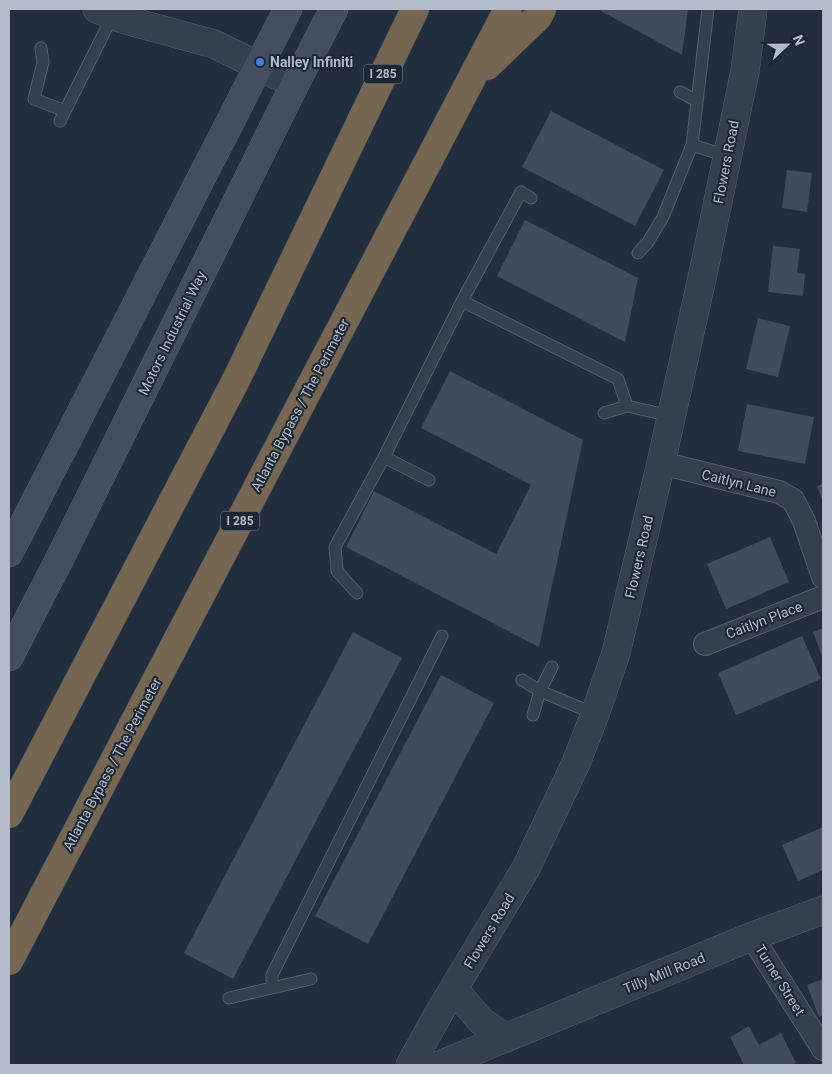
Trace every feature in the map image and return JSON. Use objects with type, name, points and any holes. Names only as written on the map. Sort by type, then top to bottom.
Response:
[{"type":"highway","name":"I 285","points":[[9,814],[236,380],[415,9]]},
{"type":"highway","name":"Atlanta Bypass / The Perimeter","points":[[9,961],[508,9]]},
{"type":"highway","points":[[471,81],[538,17],[542,9]]},
{"type":"main road","points":[[9,553],[288,9]]},
{"type":"main road","name":"Motors Industrial Way","points":[[9,657],[334,9]]},
{"type":"street","name":"Flowers Road","points":[[410,1065],[526,868],[576,763],[616,653],[672,416],[704,269],[745,71],[753,9]]},
{"type":"street","points":[[115,13],[214,44],[295,84]]},
{"type":"street","name":"Caitlyn Lane","points":[[661,463],[780,492],[793,500],[804,521],[823,577]]},
{"type":"street","name":"Caitlyn Place","points":[[705,644],[823,597]]},
{"type":"street","name":"Tilly Mill Road","points":[[440,1065],[753,936],[823,910]]},
{"type":"street","name":"Turner Street","points":[[753,936],[823,1049]]},
{"type":"street","points":[[454,989],[481,1021],[506,1038]]},
{"type":"lane","points":[[638,253],[648,242],[663,217],[692,145],[708,9]]},
{"type":"lane","points":[[41,48],[43,62],[34,99],[63,116],[115,13]]},
{"type":"lane","points":[[680,92],[698,101]]},
{"type":"lane","points":[[692,145],[727,156]]},
{"type":"lane","points":[[357,593],[337,571],[335,547],[384,457],[462,301],[521,192],[531,198]]},
{"type":"lane","points":[[462,301],[618,379],[627,406]]},
{"type":"lane","points":[[604,413],[627,406],[672,416]]},
{"type":"lane","points":[[384,457],[429,480]]},
{"type":"lane","points":[[272,988],[272,975],[442,636]]},
{"type":"lane","points":[[533,715],[540,691],[552,667]]},
{"type":"lane","points":[[522,680],[540,691],[595,714]]},
{"type":"lane","points":[[229,998],[311,979]]},
{"type":"building","points":[[602,9],[688,9],[682,55],[601,11]]},
{"type":"building","points":[[551,111],[664,170],[635,226],[522,167]]},
{"type":"building","points":[[787,170],[812,173],[807,212],[782,208]]},
{"type":"building","points":[[525,220],[638,278],[625,342],[497,276]]},
{"type":"building","points":[[773,246],[800,249],[797,273],[805,274],[803,296],[768,292]]},
{"type":"building","points":[[758,318],[790,326],[778,377],[746,369]]},
{"type":"building","points":[[450,371],[583,440],[539,647],[346,547],[374,491],[496,554],[531,485],[421,428]]},
{"type":"building","points":[[747,404],[814,417],[805,464],[738,451]]},
{"type":"building","points":[[823,484],[823,502],[817,486]]},
{"type":"building","points":[[770,537],[789,582],[726,609],[707,564]]},
{"type":"building","points":[[823,628],[823,659],[813,632]]},
{"type":"building","points":[[353,632],[402,658],[233,979],[184,953]]},
{"type":"building","points":[[802,636],[821,679],[736,715],[718,673]]},
{"type":"building","points":[[441,675],[494,703],[368,944],[315,916]]},
{"type":"building","points":[[823,827],[823,870],[798,881],[782,845]]},
{"type":"building","points":[[823,979],[823,1015],[819,1017],[807,985]]},
{"type":"building","points":[[749,1026],[759,1045],[781,1033],[796,1063],[791,1065],[744,1065],[730,1037]]},
{"type":"place","name":"Nalley Infiniti","points":[[260,62]]}]
